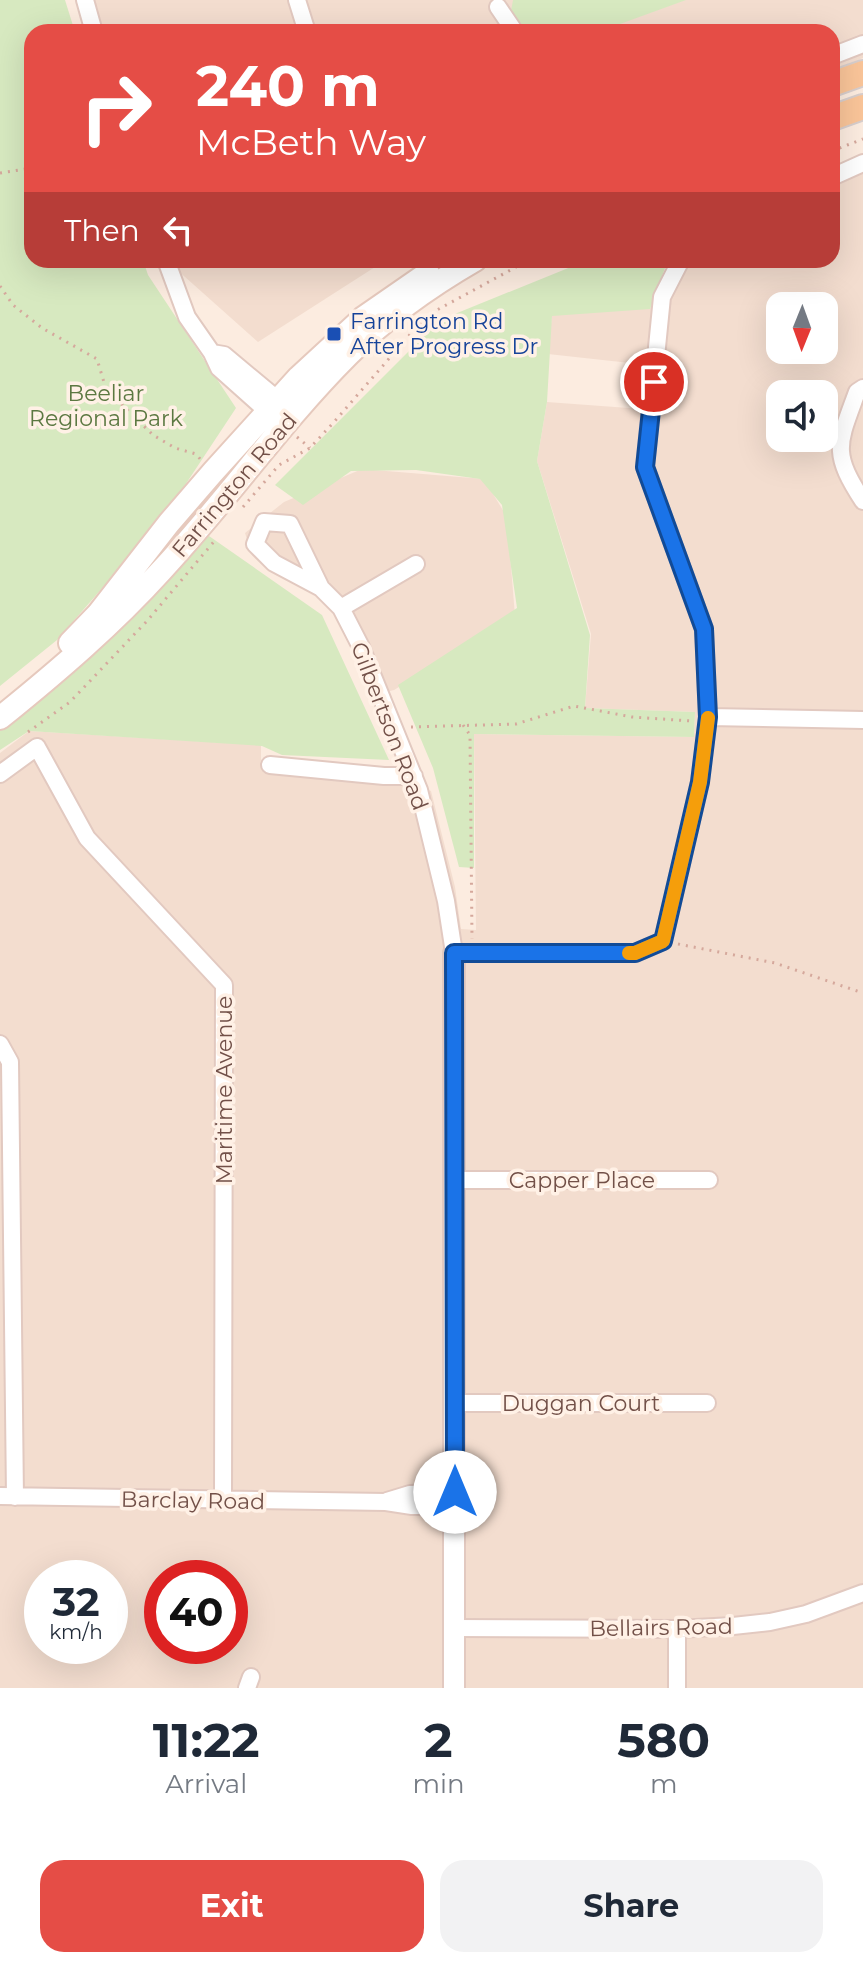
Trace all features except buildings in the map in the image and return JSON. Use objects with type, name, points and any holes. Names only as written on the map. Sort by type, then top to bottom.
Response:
[{"type":"main road","points":[[840,81],[863,73]]},
{"type":"main road","points":[[840,90],[863,82]]},
{"type":"main road","points":[[840,114],[863,106]]},
{"type":"main road","name":"Farrington Road","points":[[0,718],[108,627],[242,492],[280,413],[325,351],[363,318],[435,268]]},
{"type":"main road","name":"Farrington Road","points":[[0,704],[58,656],[98,614],[213,472],[378,328],[462,268]]},
{"type":"street","points":[[85,0],[92,24]]},
{"type":"street","points":[[297,0],[304,24]]},
{"type":"street","points":[[498,7],[510,24]]},
{"type":"street","points":[[840,53],[863,44]]},
{"type":"street","points":[[840,173],[863,163]]},
{"type":"street","points":[[169,268],[187,317],[219,368],[280,413]]},
{"type":"street","points":[[454,953],[635,953],[663,941],[700,782],[708,717],[704,629],[645,467],[662,297],[677,268]]},
{"type":"street","points":[[863,388],[857,392],[840,438],[843,470],[863,501]]},
{"type":"street","name":"Gilbertson Road","points":[[321,588],[290,524],[264,522],[255,544],[274,563],[321,588],[341,608],[361,647],[414,776],[446,901],[454,953],[454,1688]]},
{"type":"street","points":[[341,608],[416,564]]},
{"type":"street","points":[[708,717],[863,720]]},
{"type":"street","points":[[0,774],[30,741]]},
{"type":"street","name":"Maritime Avenue","points":[[30,741],[87,838],[224,985],[223,1501]]},
{"type":"street","points":[[270,765],[414,776]]},
{"type":"street","points":[[0,1044],[10,1062],[8,1497]]},
{"type":"street","name":"Capper Place","points":[[456,1180],[709,1180]]},
{"type":"street","name":"Duggan Court","points":[[455,1403],[707,1403]]},
{"type":"street","name":"Barclay Road","points":[[8,1497],[386,1502],[412,1506],[455,1499]]},
{"type":"street","name":"Bellairs Road","points":[[454,1628],[677,1629],[770,1622],[862,1596]]},
{"type":"street","points":[[677,1629],[677,1688]]},
{"type":"path","points":[[840,148],[863,139]]},
{"type":"path","points":[[0,173],[24,169]]},
{"type":"path","points":[[239,511],[242,492],[279,465],[310,448],[426,316],[514,268]]},
{"type":"path","points":[[0,286],[13,305],[42,328],[97,359],[106,389],[153,435],[175,448],[196,454],[213,472]]},
{"type":"path","points":[[30,741],[147,621],[219,535]]},
{"type":"path","points":[[396,732],[407,727],[516,724],[574,706],[666,721],[708,717]]},
{"type":"path","points":[[454,953],[472,942],[470,735],[463,725]]},
{"type":"path","points":[[663,941],[775,963],[863,993]]},
{"type":"shaded area","points":[[82,0],[863,0],[863,58],[840,67],[840,24],[89,24]]},
{"type":"shaded area","points":[[863,160],[863,1688],[0,1688],[0,753],[29,731],[261,745],[261,768],[406,780],[431,791],[455,887],[461,929],[476,930],[474,734],[694,737],[695,712],[585,708],[591,634],[537,461],[547,402],[642,409],[648,365],[548,354],[552,315],[650,308],[668,268],[840,268],[840,170]]},
{"type":"shaded area","points":[[175,268],[374,268],[258,342]]},
{"type":"shaded area","points":[[362,469],[484,479],[507,517],[515,616],[394,690],[374,695],[355,645],[325,598],[252,555],[245,533],[284,502]]},
{"type":"green space","name":"Beeliar Regional Park","points":[[0,0],[65,0],[72,24],[24,24],[24,268],[146,268],[236,408],[164,517],[57,640],[0,686]]},
{"type":"green space","points":[[513,0],[686,0],[620,24],[516,24],[511,11]]},
{"type":"green space","points":[[568,268],[665,268],[650,309],[552,316],[547,402],[537,461],[590,635],[585,708],[695,712],[694,737],[474,734],[474,868],[459,867],[433,768],[398,685],[517,608],[502,505],[480,479],[416,470],[351,471],[303,505],[275,485],[440,320]]},
{"type":"green space","points":[[209,536],[322,615],[389,760],[282,755],[262,746],[29,731],[0,750],[0,729],[101,648]]},
{"type":"slow traffic","points":[[629,953],[663,941],[700,782],[708,718]]},
{"type":"place","name":"Farrington Rd After Progress Dr","points":[[334,334]]},
{"type":"route","points":[[455,1492],[454,953],[635,953],[663,941],[700,782],[708,717],[704,629],[645,467],[654,382]]}]
